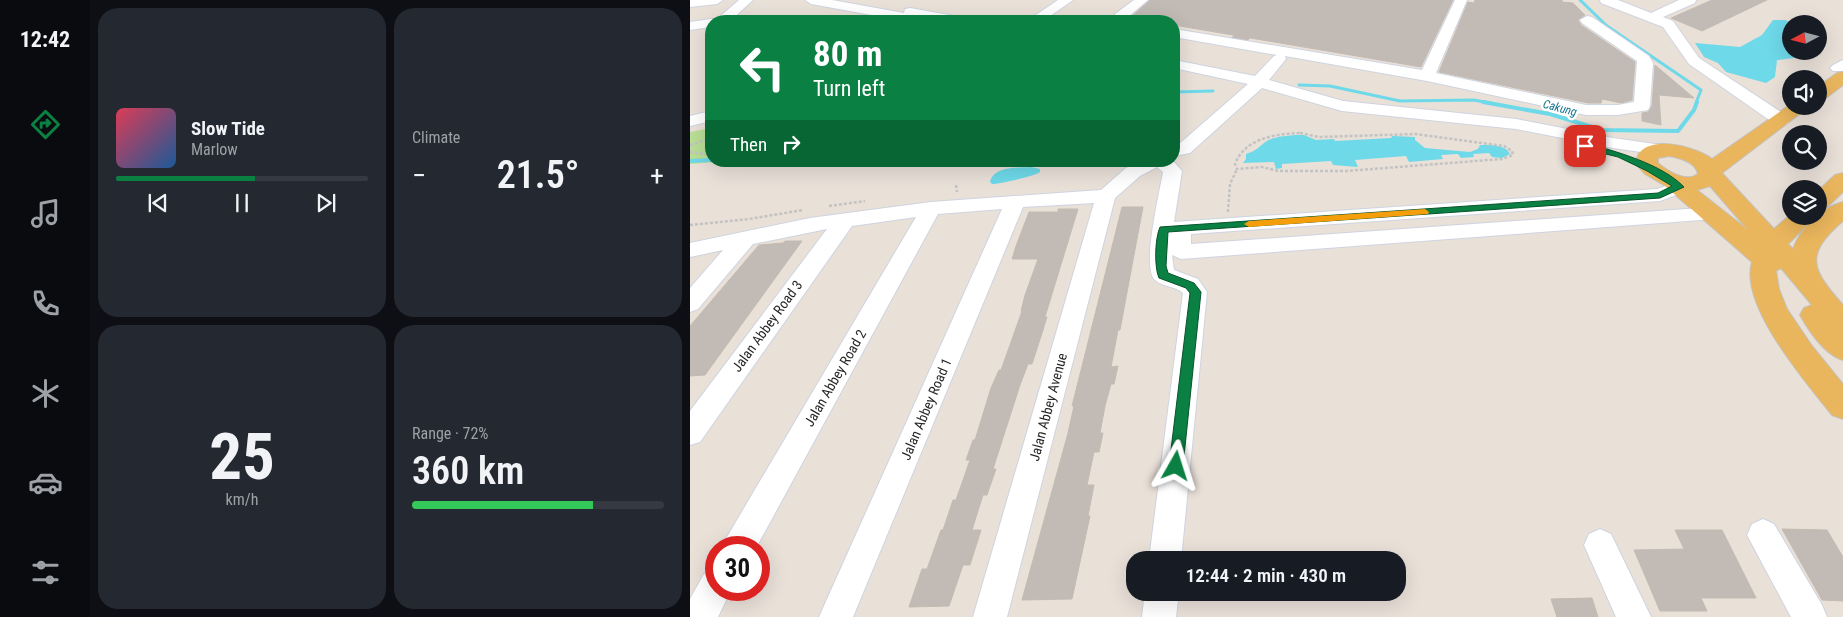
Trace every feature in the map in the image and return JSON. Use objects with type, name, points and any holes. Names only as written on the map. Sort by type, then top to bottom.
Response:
[{"type":"main road","points":[[1827,75],[1842,69]]},
{"type":"main road","points":[[1827,85],[1842,69]]},
{"type":"main road","points":[[1676,184],[1700,183],[1705,180],[1709,172],[1776,116],[1782,108]]},
{"type":"main road","points":[[1782,114],[1714,144],[1655,151],[1647,156],[1647,164],[1650,169],[1676,184],[1770,252],[1809,283],[1838,315]]},
{"type":"main road","points":[[1669,150],[1697,159],[1706,166],[1843,349]]},
{"type":"main road","points":[[1827,195],[1843,180]]},
{"type":"main road","points":[[1809,283],[1803,262],[1805,246],[1814,233],[1843,209]]},
{"type":"main road","points":[[1796,225],[1770,252],[1763,275],[1766,293],[1774,313],[1789,337],[1843,406]]},
{"type":"street","points":[[690,3],[717,0]]},
{"type":"street","points":[[729,15],[747,0]]},
{"type":"street","points":[[742,15],[758,0]]},
{"type":"street","points":[[811,0],[893,15]]},
{"type":"street","points":[[847,0],[928,15]]},
{"type":"street","points":[[1043,15],[1067,0]]},
{"type":"street","points":[[1059,15],[1081,0]]},
{"type":"street","points":[[1123,15],[1142,0]]},
{"type":"street","points":[[1427,76],[1461,0]]},
{"type":"street","points":[[1606,0],[1653,17],[1690,0]]},
{"type":"street","points":[[1613,0],[1664,22],[1671,27],[1694,61],[1776,116]]},
{"type":"street","points":[[1180,34],[1427,76],[1586,110],[1618,110],[1642,106],[1644,59],[1587,20]]},
{"type":"street","points":[[690,26],[705,24]]},
{"type":"street","points":[[1180,135],[1279,59]]},
{"type":"street","points":[[1180,66],[1247,84],[1342,106],[1516,124],[1612,143],[1669,150]]},
{"type":"street","points":[[1180,72],[1247,84],[1328,111],[1570,142],[1621,155],[1650,169]]},
{"type":"street","points":[[1180,78],[1195,75]]},
{"type":"street","points":[[1180,150],[1184,149],[1247,84]]},
{"type":"street","points":[[690,121],[705,117]]},
{"type":"street","points":[[690,250],[845,220],[931,208],[1015,202],[1112,191],[1144,176],[1151,167]]},
{"type":"street","points":[[1166,551],[1195,292],[1190,286],[1163,275],[1161,266],[1172,229],[1173,171],[1168,167]]},
{"type":"street","points":[[1172,229],[1660,196],[1676,184]]},
{"type":"street","name":"Jalan Abbey Avenue","points":[[990,617],[1112,191]]},
{"type":"street","name":"Jalan Abbey Road 1","points":[[836,617],[1015,202]]},
{"type":"street","name":"Jalan Abbey Road 2","points":[[745,536],[931,208]]},
{"type":"street","points":[[1470,209],[1481,230]]},
{"type":"street","points":[[1172,229],[1181,252],[1701,214]]},
{"type":"street","points":[[1341,218],[1349,240]]},
{"type":"street","name":"Jalan Abbey Road 3","points":[[690,432],[845,220]]},
{"type":"street","points":[[690,303],[745,239]]},
{"type":"street","points":[[1763,535],[1810,617]]},
{"type":"street","points":[[1600,545],[1634,617]]},
{"type":"street","points":[[699,617],[708,601]]},
{"type":"street","points":[[1159,617],[1161,601]]},
{"type":"lane","points":[[1614,199],[1631,219]]},
{"type":"path","points":[[1228,215],[1230,184],[1237,169],[1235,164],[1239,154],[1260,140],[1278,134],[1300,132],[1319,137],[1415,134],[1504,146],[1512,151],[1513,155],[1502,159],[1346,171],[1278,172],[1262,167],[1237,169]]},
{"type":"path","points":[[690,145],[705,140]]},
{"type":"path","points":[[690,152],[705,154]]},
{"type":"green space","points":[[705,129],[705,163],[690,164],[690,132]]},
{"type":"water","points":[[1773,20],[1782,20],[1782,59],[1777,60],[1775,77],[1766,83],[1726,72],[1718,63],[1704,57],[1695,43],[1740,47],[1762,35]]},
{"type":"water","points":[[1304,135],[1316,140],[1334,139],[1335,141],[1391,138],[1392,136],[1415,137],[1415,140],[1425,148],[1470,152],[1478,149],[1480,145],[1493,145],[1505,148],[1510,154],[1502,158],[1492,157],[1489,153],[1473,154],[1474,157],[1461,158],[1458,154],[1441,155],[1443,159],[1409,162],[1406,156],[1355,160],[1358,167],[1333,165],[1331,161],[1282,164],[1282,168],[1276,169],[1274,162],[1243,163],[1246,159],[1246,154],[1256,150],[1270,139]]},
{"type":"water","points":[[1031,167],[1040,169],[1040,172],[1009,181],[992,184],[990,182],[992,177],[1001,170]]},
{"type":"building","points":[[1150,0],[1453,0],[1421,67],[1180,26],[1180,15],[1133,15]]},
{"type":"building","points":[[1475,0],[1562,0],[1562,2],[1573,3],[1585,15],[1578,20],[1581,25],[1635,62],[1632,100],[1621,103],[1602,99],[1601,103],[1588,103],[1439,72],[1468,2],[1474,3]]},
{"type":"building","points":[[1712,0],[1767,0],[1702,31],[1671,18]]},
{"type":"building","points":[[1655,65],[1694,98],[1659,95],[1661,125],[1642,121],[1642,113],[1648,112],[1652,106]]},
{"type":"building","points":[[1122,207],[1143,207],[1120,330],[1118,330],[1111,367],[1118,366],[1114,384],[1111,384],[1105,406],[1100,433],[1103,433],[1099,452],[1094,452],[1087,485],[1094,485],[1088,516],[1090,516],[1072,599],[1022,600],[1068,433],[1074,406],[1072,406]]},
{"type":"building","points":[[1058,209],[1078,209],[1032,364],[1028,364],[1020,385],[993,469],[996,469],[987,495],[983,495],[972,530],[981,530],[970,565],[963,565],[949,606],[909,607],[922,569],[927,569],[953,500],[956,500],[970,460],[966,460],[973,440],[975,440],[991,388],[999,370],[1001,370],[1038,259],[1012,259],[1016,246],[1029,212],[1058,212]]},
{"type":"building","points":[[785,241],[802,241],[705,375],[690,376],[690,326],[759,245],[783,243]]},
{"type":"building","points":[[1782,529],[1827,530],[1843,557],[1843,601],[1822,600]]},
{"type":"building","points":[[1675,530],[1722,530],[1756,598],[1701,598],[1707,611],[1660,611],[1634,550],[1684,549]]},
{"type":"building","points":[[1592,598],[1598,617],[1557,617],[1551,599]]},
{"type":"waterway","name":"Cakung","points":[[1580,0],[1607,26],[1701,90],[1696,103]]},
{"type":"waterway","name":"Cakung","points":[[1299,85],[1330,86],[1400,101],[1474,100],[1490,103]]},
{"type":"waterway","name":"Cakung","points":[[1180,92],[1213,91]]},
{"type":"waterway","name":"Cakung","points":[[1483,102],[1550,114],[1602,130],[1678,131],[1694,110],[1697,102]]},
{"type":"waterway","name":"Cakung","points":[[690,161],[705,160]]},
{"type":"tunnel","points":[[1236,43],[1276,0]]},
{"type":"slow traffic","points":[[1249,224],[1425,212]]},
{"type":"route","points":[[1176,466],[1195,292],[1190,286],[1163,275],[1161,266],[1164,229],[1660,196],[1680,187],[1650,169],[1621,155],[1585,146]]}]
